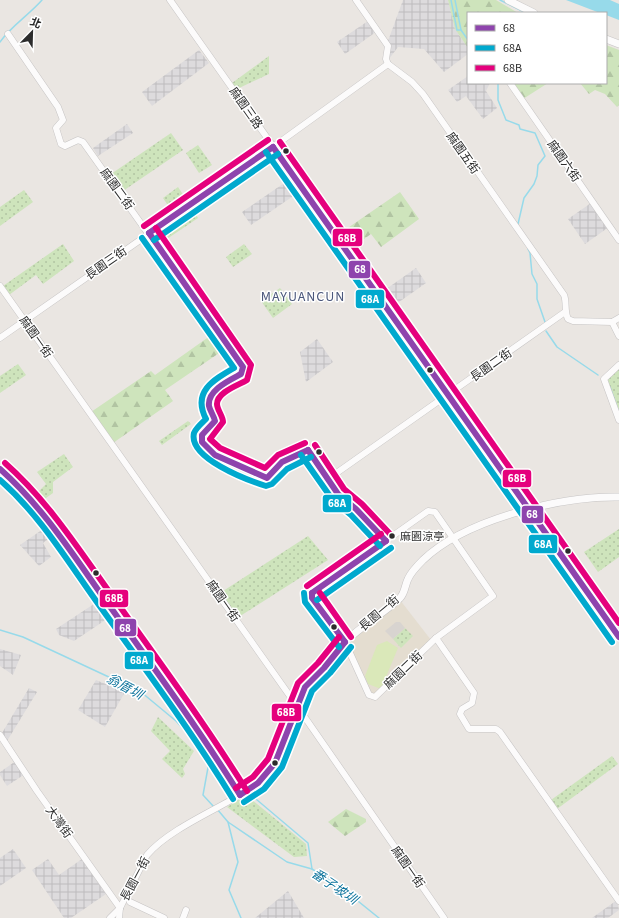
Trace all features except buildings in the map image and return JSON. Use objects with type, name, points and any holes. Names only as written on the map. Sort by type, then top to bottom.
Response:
[{"type":"street","name":"麻園三路","points":[[170,0],[619,637]]},
{"type":"street","points":[[356,0],[388,46],[386,59],[388,64]]},
{"type":"street","points":[[508,0],[532,12]]},
{"type":"street","name":"麻園二街","points":[[8,34],[58,107],[63,120],[56,128],[60,144],[65,146],[78,140],[83,142],[243,367],[241,374],[219,385],[209,401],[209,405],[215,420],[202,435],[202,442],[215,455],[267,478],[282,462],[308,450],[338,494],[356,509],[386,542],[312,593],[312,598],[345,642],[369,695],[375,697],[436,638]]},
{"type":"street","points":[[607,39],[619,44]]},
{"type":"street","name":"長園三街","points":[[0,338],[388,64]]},
{"type":"street","name":"麻園五街","points":[[388,64],[412,82],[423,94],[565,296],[565,312]]},
{"type":"street","name":"麻園六街","points":[[511,84],[619,240]]},
{"type":"street","name":"麻園一街","points":[[0,286],[297,706],[444,918]]},
{"type":"street","points":[[565,312],[570,320],[612,322],[619,318]]},
{"type":"street","name":"長園二街","points":[[328,479],[565,312]]},
{"type":"street","points":[[612,322],[619,336]]},
{"type":"street","points":[[619,365],[604,379],[604,384],[619,420]]},
{"type":"street","points":[[0,469],[60,536],[211,746],[240,795]]},
{"type":"street","name":"長園一街","points":[[110,918],[120,908],[147,855],[153,848],[258,783],[275,763],[297,706],[309,682],[324,668],[345,642],[399,599],[408,577],[423,560],[454,538],[493,520],[559,502],[594,497],[619,497]]},
{"type":"street","points":[[386,542],[432,511],[435,512],[493,596],[436,638],[474,693],[472,703],[462,709],[460,714],[469,729],[496,729],[500,732],[619,901]]},
{"type":"street","name":"大灣街","points":[[0,735],[37,791],[120,908]]},
{"type":"street","points":[[130,902],[150,915],[164,918]]},
{"type":"street","name":"長園一街","points":[[119,918],[120,908]]},
{"type":"street","points":[[183,918],[186,910]]},
{"type":"shaded area","points":[[403,0],[448,0],[455,29],[467,47],[467,55],[444,72],[424,49],[398,47],[389,59],[388,41]]},
{"type":"shaded area","points":[[368,21],[376,32],[345,54],[337,42]]},
{"type":"shaded area","points":[[199,50],[209,63],[152,106],[142,92]]},
{"type":"shaded area","points":[[467,77],[467,84],[490,84],[486,91],[497,108],[483,119],[466,96],[457,102],[448,90]]},
{"type":"shaded area","points":[[127,124],[133,133],[98,156],[93,148]]},
{"type":"shaded area","points":[[293,177],[302,190],[251,225],[242,212]]},
{"type":"shaded area","points":[[591,203],[609,227],[585,244],[568,219]]},
{"type":"shaded area","points":[[416,268],[426,283],[392,307],[382,292]]},
{"type":"shaded area","points":[[317,339],[333,362],[306,382],[300,352]]},
{"type":"shaded area","points":[[49,525],[55,534],[43,543],[51,557],[39,566],[20,545]]},
{"type":"shaded area","points":[[103,598],[113,615],[74,641],[59,635],[56,629]]},
{"type":"shaded area","points":[[400,600],[431,640],[375,695],[370,693],[347,643]]},
{"type":"shaded area","points":[[396,622],[400,622],[405,628],[393,639],[385,631]]},
{"type":"shaded area","points":[[0,649],[21,655],[13,675],[0,666]]},
{"type":"shaded area","points":[[96,680],[125,692],[105,727],[78,710]]},
{"type":"shaded area","points":[[29,688],[37,692],[7,741],[2,733]]},
{"type":"shaded area","points":[[16,761],[25,774],[7,786],[0,775],[0,772]]},
{"type":"shaded area","points":[[13,849],[26,868],[0,886],[0,858]]},
{"type":"shaded area","points":[[48,859],[59,875],[82,859],[106,894],[71,918],[64,918],[32,870]]},
{"type":"shaded area","points":[[288,891],[304,918],[255,918]]},
{"type":"shaded area","points":[[617,900],[619,910],[608,918],[592,918]]},
{"type":"green space","points":[[448,0],[496,0],[516,12],[467,12],[467,47],[455,29]]},
{"type":"green space","points":[[607,45],[619,50],[619,105],[617,107],[605,94],[595,90],[589,94],[581,84],[607,84]]},
{"type":"green space","points":[[269,56],[269,74],[237,89],[232,83]]},
{"type":"green space","points":[[514,84],[546,84],[523,99]]},
{"type":"green space","points":[[171,133],[183,150],[123,191],[111,174]]},
{"type":"green space","points":[[198,145],[212,165],[199,173],[186,153]]},
{"type":"green space","points":[[178,187],[188,202],[173,213],[163,198]]},
{"type":"green space","points":[[24,190],[33,202],[0,226],[0,207]]},
{"type":"green space","points":[[400,192],[419,219],[381,247],[371,234],[350,249],[339,234]]},
{"type":"green space","points":[[191,207],[198,218],[161,243],[153,232]]},
{"type":"green space","points":[[63,244],[74,261],[43,284],[36,275],[9,295],[3,286]]},
{"type":"green space","points":[[244,244],[252,254],[233,267],[226,257]]},
{"type":"green space","points":[[280,288],[292,304],[273,318],[261,301]]},
{"type":"green space","points":[[217,331],[228,347],[165,390],[173,401],[113,443],[91,412],[151,371],[155,375]]},
{"type":"green space","points":[[18,364],[26,375],[0,393],[0,376]]},
{"type":"green space","points":[[619,368],[619,410],[606,377]]},
{"type":"green space","points":[[188,421],[191,424],[162,445],[159,441]]},
{"type":"green space","points":[[64,454],[73,467],[53,482],[53,493],[39,503],[33,497],[46,484],[37,472]]},
{"type":"green space","points":[[619,529],[619,557],[598,572],[584,552]]},
{"type":"green space","points":[[308,536],[328,560],[237,618],[220,593]]},
{"type":"green space","points":[[405,628],[413,636],[401,648],[393,639]]},
{"type":"green space","points":[[387,641],[398,648],[381,689],[368,684],[365,676],[377,645]]},
{"type":"green space","points":[[158,717],[194,751],[183,769],[185,774],[182,778],[162,759],[170,751],[151,731]]},
{"type":"green space","points":[[612,756],[618,764],[557,809],[551,800]]},
{"type":"green space","points":[[246,795],[306,844],[307,856],[294,857],[227,807]]},
{"type":"green space","points":[[346,809],[366,819],[366,822],[345,836],[328,822]]},
{"type":"water","points":[[566,0],[610,0],[619,4],[619,20],[607,15],[607,12],[597,12]]},
{"type":"waterway","points":[[0,42],[4,36],[42,0]]},
{"type":"waterway","points":[[451,0],[457,30],[461,30]]},
{"type":"waterway","points":[[455,0],[461,30],[467,39]]},
{"type":"waterway","points":[[500,0],[524,12]]},
{"type":"waterway","points":[[498,84],[498,100],[506,120],[519,125],[520,129],[535,133],[545,156],[538,165],[537,176],[534,184],[524,198],[518,224]]},
{"type":"waterway","points":[[528,249],[530,253],[532,274],[537,284],[537,299],[545,322]]},
{"type":"waterway","points":[[546,331],[557,347],[598,375]]},
{"type":"waterway","points":[[610,387],[618,410]]},
{"type":"waterway","points":[[6,470],[19,481],[43,507],[95,577]]},
{"type":"waterway","points":[[100,584],[136,634]]},
{"type":"waterway","name":"翁厝圳","points":[[0,630],[23,637],[141,692],[176,721],[200,747],[209,762],[203,795],[214,807]]},
{"type":"waterway","points":[[140,640],[204,731],[231,774],[244,787]]},
{"type":"waterway","points":[[250,794],[308,843],[312,869]]},
{"type":"waterway","name":"番子坡圳","points":[[217,809],[228,822],[287,862],[312,869],[343,889],[379,918]]},
{"type":"waterway","points":[[228,822],[238,862],[229,890],[241,918]]},
{"type":"transit line","name":"68B","points":[[144,226],[268,140]]},
{"type":"transit line","name":"68B","points":[[280,142],[619,623]]},
{"type":"transit line","name":"68","points":[[273,147],[619,637]]},
{"type":"transit line","name":"68","points":[[149,233],[273,147]]},
{"type":"transit line","name":"68A","points":[[266,152],[612,642]]},
{"type":"transit line","name":"68A","points":[[154,240],[278,154]]},
{"type":"transit line","name":"68B","points":[[156,228],[251,365],[247,380],[224,392],[218,400],[217,406],[223,422],[210,439],[220,448],[265,468],[278,455],[305,443]]},
{"type":"transit line","name":"68","points":[[149,233],[243,367],[241,374],[215,390],[209,400],[209,406],[215,421],[202,435],[202,442],[215,455],[267,478],[282,462],[308,450]]},
{"type":"transit line","name":"68A","points":[[142,238],[234,368],[212,382],[203,394],[202,410],[206,419],[194,433],[195,442],[200,451],[221,467],[246,479],[266,486],[272,484],[287,469],[311,457]]},
{"type":"transit line","name":"68B","points":[[315,445],[344,489],[362,504],[392,536]]},
{"type":"transit line","name":"68","points":[[308,450],[338,494],[356,509],[386,541]]},
{"type":"transit line","name":"68A","points":[[301,455],[332,499],[351,515],[380,546]]},
{"type":"transit line","name":"68B","points":[[5,463],[36,494],[63,527],[182,693],[247,791]]},
{"type":"transit line","name":"68","points":[[0,469],[30,499],[57,532],[208,745],[240,795]]},
{"type":"transit line","name":"68A","points":[[0,480],[28,508],[53,540],[185,725],[233,799]]},
{"type":"transit line","name":"68B","points":[[307,586],[381,534]]},
{"type":"transit line","name":"68","points":[[312,593],[386,541]]},
{"type":"transit line","name":"68A","points":[[317,600],[391,548]]},
{"type":"transit line","name":"68A","points":[[304,593],[305,602],[339,647]]},
{"type":"transit line","name":"68","points":[[312,593],[312,598],[345,642]]},
{"type":"transit line","name":"68B","points":[[320,593],[351,637]]},
{"type":"transit line","name":"68B","points":[[236,788],[253,777],[268,759],[298,683],[318,663],[339,637]]},
{"type":"transit line","name":"68","points":[[240,795],[258,783],[275,763],[305,687],[324,668],[345,642]]},
{"type":"transit line","name":"68A","points":[[244,802],[264,789],[282,767],[312,691],[330,673],[351,647]]},
{"type":"place","name":"麻園涼亭","points":[[392,536]]},
{"type":"district","name":"MAYUANCUN","points":[[303,296]]}]
